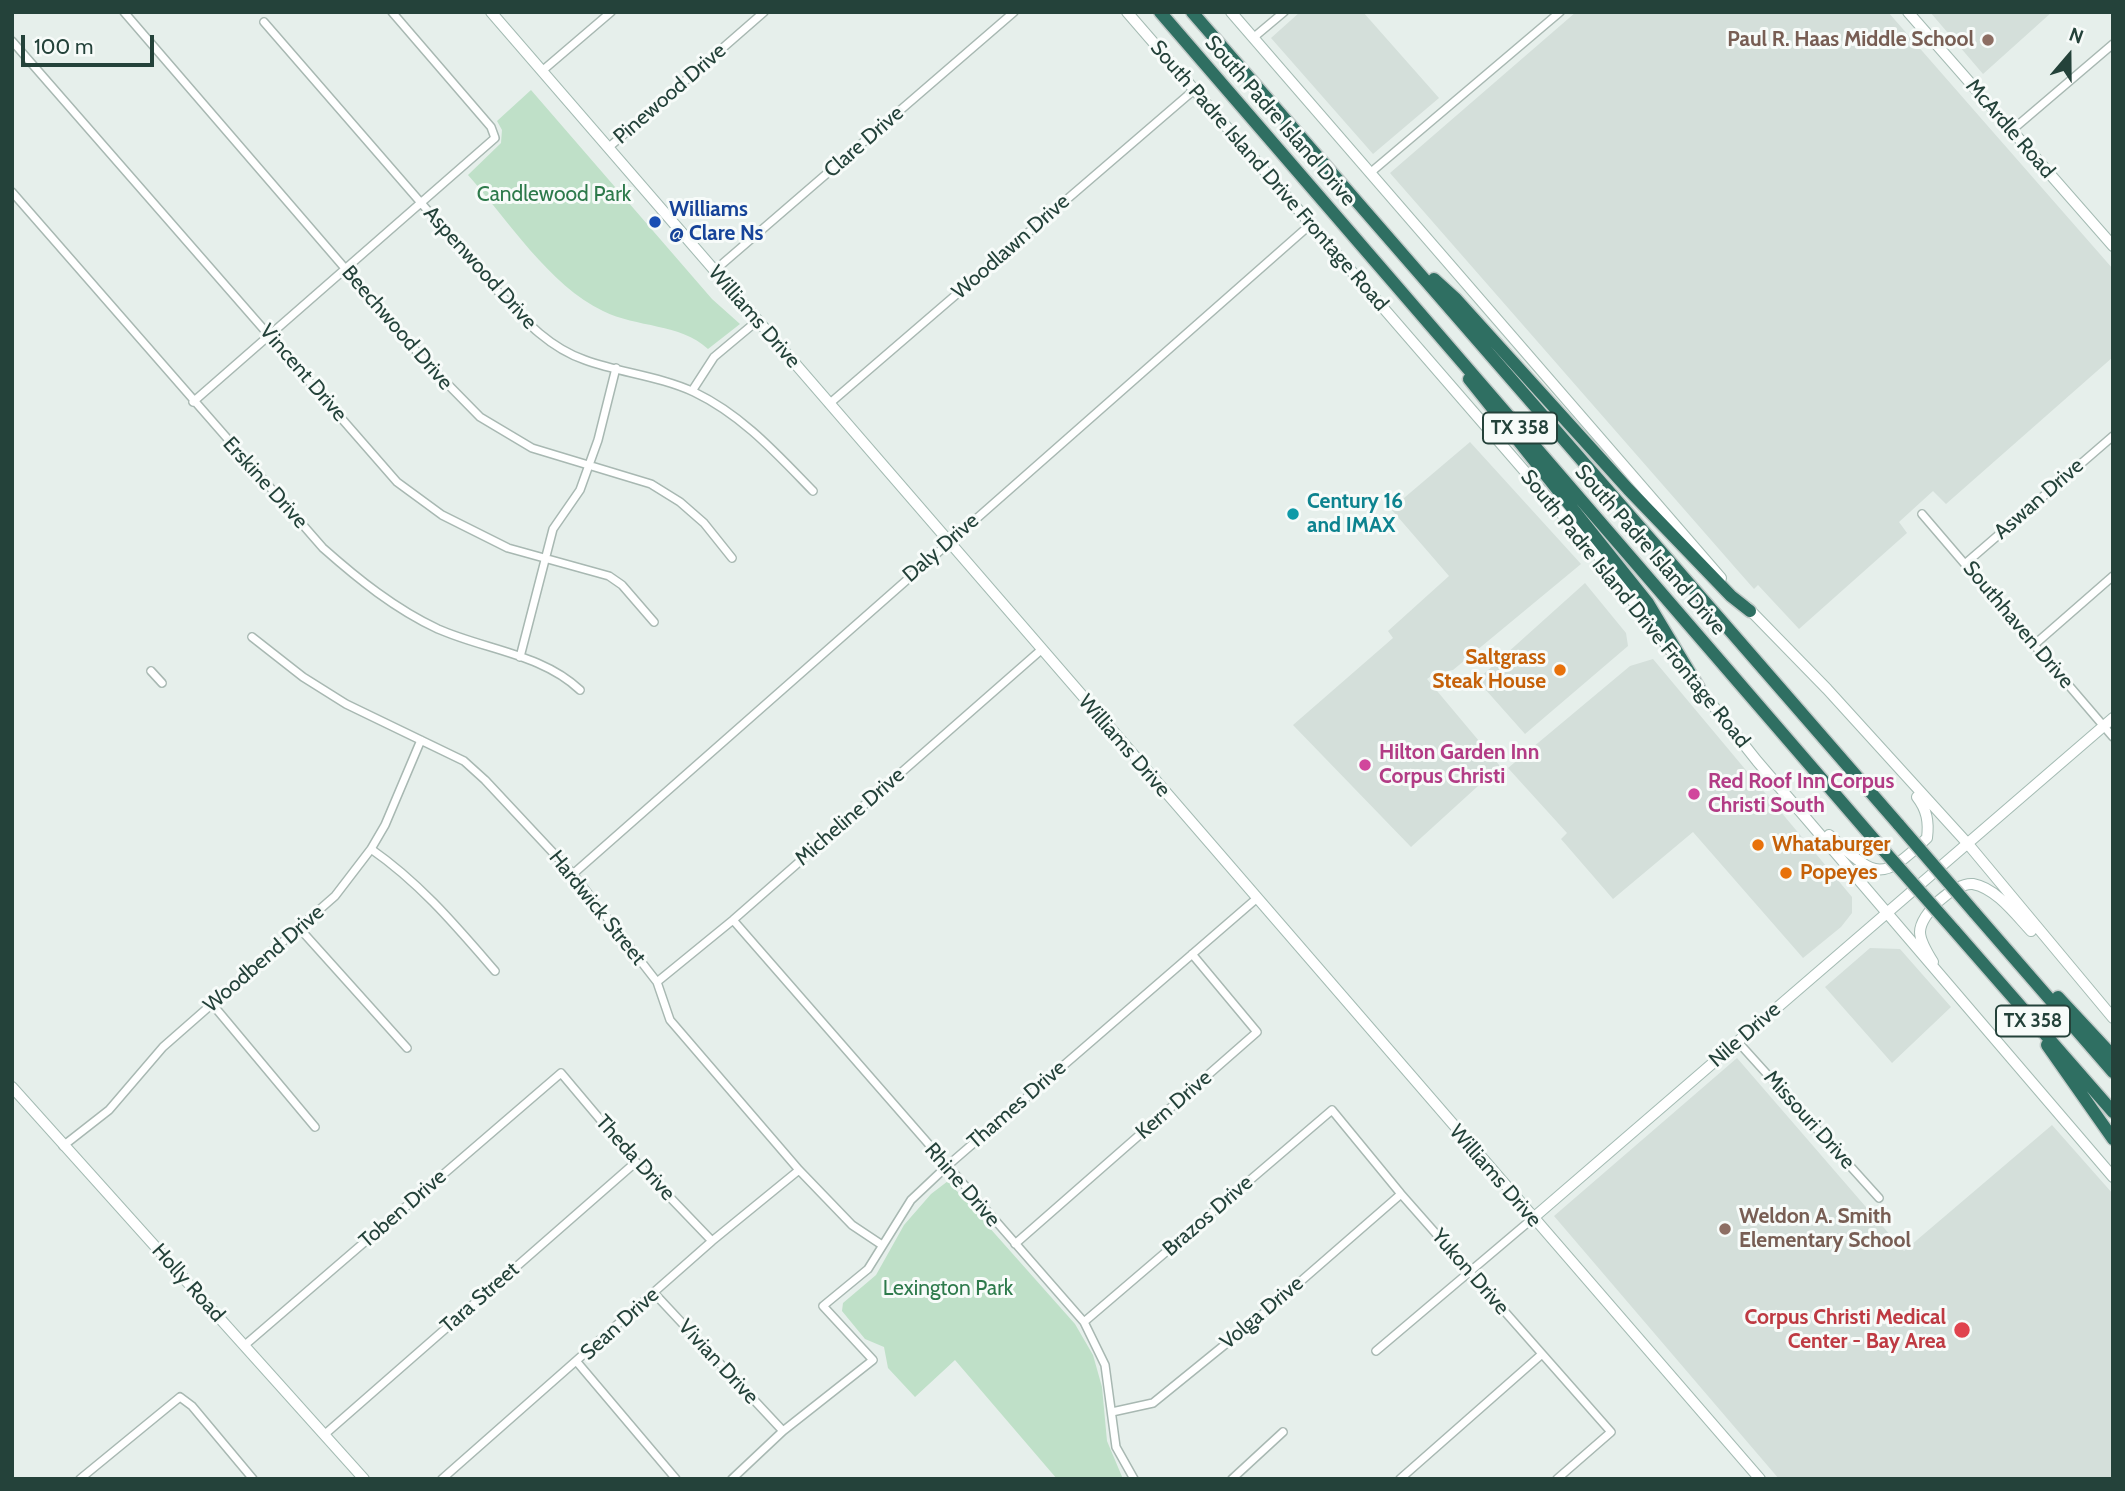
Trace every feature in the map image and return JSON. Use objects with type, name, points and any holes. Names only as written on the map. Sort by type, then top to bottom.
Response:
[{"type":"highway","name":"South Padre Island Drive","points":[[1160,12],[1878,844],[2113,1112]]},
{"type":"highway","name":"South Padre Island Drive","points":[[1192,12],[2113,1072]]},
{"type":"highway","points":[[1393,241],[1456,299],[1628,489],[1731,597],[1750,611]]},
{"type":"highway","points":[[1433,327],[1483,401],[1648,603],[1699,688]]},
{"type":"highway","points":[[1974,912],[2113,1056]]},
{"type":"highway","points":[[2032,1020],[2057,1063],[2113,1139]]},
{"type":"main road","name":"Williams Drive","points":[[491,12],[1532,1219],[1760,1479]]},
{"type":"main road","name":"South Padre Island Drive Frontage Road","points":[[1127,12],[1599,557],[1757,761],[2113,1177]]},
{"type":"main road","points":[[1231,12],[1750,611],[1968,844],[2113,1018]]},
{"type":"main road","name":"McArdle Road","points":[[1908,12],[2113,246]]},
{"type":"main road","name":"Nile Drive","points":[[1532,1219],[2113,718]]},
{"type":"main road","points":[[1805,814],[1859,862],[1883,872],[1891,869],[1927,838],[1928,823],[1924,806],[1888,756]]},
{"type":"main road","points":[[1942,978],[1920,933],[1924,918],[1948,894],[1965,884],[1975,884],[1993,893],[2077,975]]},
{"type":"main road","name":"Holly Road","points":[[12,1087],[245,1345],[358,1477]]},
{"type":"street","name":"Beechwood Drive","points":[[124,12],[456,396],[480,417],[532,448],[650,484],[680,502],[704,523],[732,558]]},
{"type":"street","points":[[193,402],[495,138],[491,127],[392,12]]},
{"type":"street","points":[[542,71],[611,12]]},
{"type":"street","name":"Pinewood Drive","points":[[608,148],[764,12]]},
{"type":"street","name":"Clare Drive","points":[[714,271],[1014,12]]},
{"type":"street","points":[[1254,38],[1284,12]]},
{"type":"street","points":[[1370,173],[1560,12]]},
{"type":"street","name":"Aspenwood Drive","points":[[264,22],[540,334],[563,350],[587,361],[692,391],[739,419],[813,491]]},
{"type":"street","name":"Vincent Drive","points":[[12,41],[397,482],[442,515],[474,533],[544,560],[609,576],[622,585],[654,622]]},
{"type":"street","points":[[2011,131],[2113,44]]},
{"type":"street","name":"Woodlawn Drive","points":[[829,404],[1194,90]]},
{"type":"street","name":"Erskine Drive","points":[[12,192],[323,548],[356,577],[435,627],[479,645],[548,665],[580,690]]},
{"type":"street","name":"Daly Drive","points":[[573,874],[1311,225]]},
{"type":"street","points":[[692,391],[714,357],[757,321]]},
{"type":"street","points":[[520,657],[553,529],[580,489],[589,466],[616,368]]},
{"type":"street","name":"Aswan Drive","points":[[1966,563],[2113,436]]},
{"type":"street","name":"Southhaven Drive","points":[[1922,514],[2113,737]]},
{"type":"street","points":[[2034,645],[2113,576]]},
{"type":"street","name":"Hardwick Street","points":[[252,638],[303,677],[346,704],[464,761],[485,780],[573,874],[657,982],[670,1020],[799,1170],[852,1225],[882,1245]]},
{"type":"street","name":"Micheline Drive","points":[[657,982],[733,920],[1041,650]]},
{"type":"street","points":[[151,671],[162,683]]},
{"type":"street","name":"Woodbend Drive","points":[[63,1146],[108,1110],[163,1047],[335,896],[371,849],[397,800],[421,740]]},
{"type":"street","points":[[371,849],[410,877],[495,971]]},
{"type":"street","name":"Thames Drive","points":[[783,1431],[873,1360],[822,1306],[868,1269],[911,1200],[1256,899]]},
{"type":"street","name":"Rhine Drive","points":[[733,920],[1084,1322],[1105,1364],[1116,1447],[1134,1479]]},
{"type":"street","points":[[300,929],[407,1048]]},
{"type":"street","name":"Kern Drive","points":[[1015,1244],[1257,1032],[1192,954]]},
{"type":"street","points":[[213,1005],[315,1128]]},
{"type":"street","name":"Missouri Drive","points":[[1738,1042],[1879,1198]]},
{"type":"street","name":"Theda Drive","points":[[561,1073],[636,1162],[712,1241]]},
{"type":"street","name":"Toben Drive","points":[[245,1345],[561,1073]]},
{"type":"street","name":"Yukon Drive","points":[[1332,1110],[1401,1194],[1611,1432],[1558,1479]]},
{"type":"street","name":"Brazos Drive","points":[[1084,1322],[1332,1110]]},
{"type":"street","name":"Tara Street","points":[[324,1435],[636,1162]]},
{"type":"street","name":"Sean Drive","points":[[442,1479],[712,1241],[799,1170]]},
{"type":"street","name":"Volga Drive","points":[[1112,1412],[1153,1402],[1270,1308],[1401,1194]]},
{"type":"street","name":"Nile Drive","points":[[1376,1351],[1532,1219]]},
{"type":"street","name":"Vivian Drive","points":[[654,1293],[783,1431]]},
{"type":"street","points":[[1400,1479],[1542,1354]]},
{"type":"street","points":[[577,1362],[676,1479]]},
{"type":"street","points":[[80,1479],[180,1397],[192,1406],[249,1477]]},
{"type":"street","points":[[732,1479],[783,1431]]},
{"type":"street","points":[[1231,1479],[1283,1432]]},
{"type":"shaded area","points":[[1300,12],[1363,12],[1439,98],[1373,154],[1271,38]]},
{"type":"shaded area","points":[[1576,12],[1888,12],[2113,269],[2113,357],[1946,504],[1933,491],[1899,522],[1907,533],[1799,629],[1758,585],[1754,589],[1390,173]]},
{"type":"shaded area","name":"Paul R. Haas Middle School","points":[[1930,12],[2052,12],[1983,74]]},
{"type":"shaded area","points":[[1470,442],[1581,564],[1453,670],[1434,674],[1427,679],[1500,766],[1411,847],[1293,725],[1393,638],[1388,631],[1449,576],[1391,509]]},
{"type":"shaded area","points":[[1585,583],[1626,633],[1628,646],[1525,734],[1477,680]]},
{"type":"shaded area","points":[[1653,659],[1852,897],[1852,913],[1841,927],[1803,958],[1693,832],[1613,899],[1561,839],[1567,833],[1508,768],[1630,666]]},
{"type":"shaded area","points":[[1870,948],[1900,949],[1951,1007],[1892,1063],[1825,987]]},
{"type":"shaded area","points":[[1737,1058],[1904,1251],[2052,1125],[2113,1194],[2113,1479],[1779,1479],[1554,1216]]},
{"type":"green space","name":"Candlewood Park","points":[[531,90],[712,299],[740,324],[708,349],[685,334],[603,311],[565,285],[530,250],[468,175],[501,143],[502,130],[497,121]]},
{"type":"green space","name":"Lexington Park","points":[[948,1181],[1075,1324],[1093,1355],[1102,1387],[1107,1441],[1123,1479],[1057,1479],[955,1360],[915,1397],[888,1368],[884,1347],[865,1339],[842,1311],[843,1303],[876,1275],[904,1225],[931,1194]]},
{"type":"place","name":"Paul R. Haas Middle School","points":[[1988,40]]},
{"type":"place","name":"Williams @ Clare Ns","points":[[655,222]]},
{"type":"place","name":"Century 16 and IMAX","points":[[1293,514]]},
{"type":"place","name":"Saltgrass Steak House","points":[[1560,670]]},
{"type":"place","name":"Hilton Garden Inn Corpus Christi","points":[[1365,765]]},
{"type":"place","name":"Red Roof Inn Corpus Christi South","points":[[1694,794]]},
{"type":"place","name":"Whataburger","points":[[1758,845]]},
{"type":"place","name":"Popeyes","points":[[1786,873]]},
{"type":"place","name":"Weldon A. Smith Elementary School","points":[[1725,1229]]},
{"type":"place","name":"Corpus Christi Medical Center - Bay Area","points":[[1962,1330]]}]
